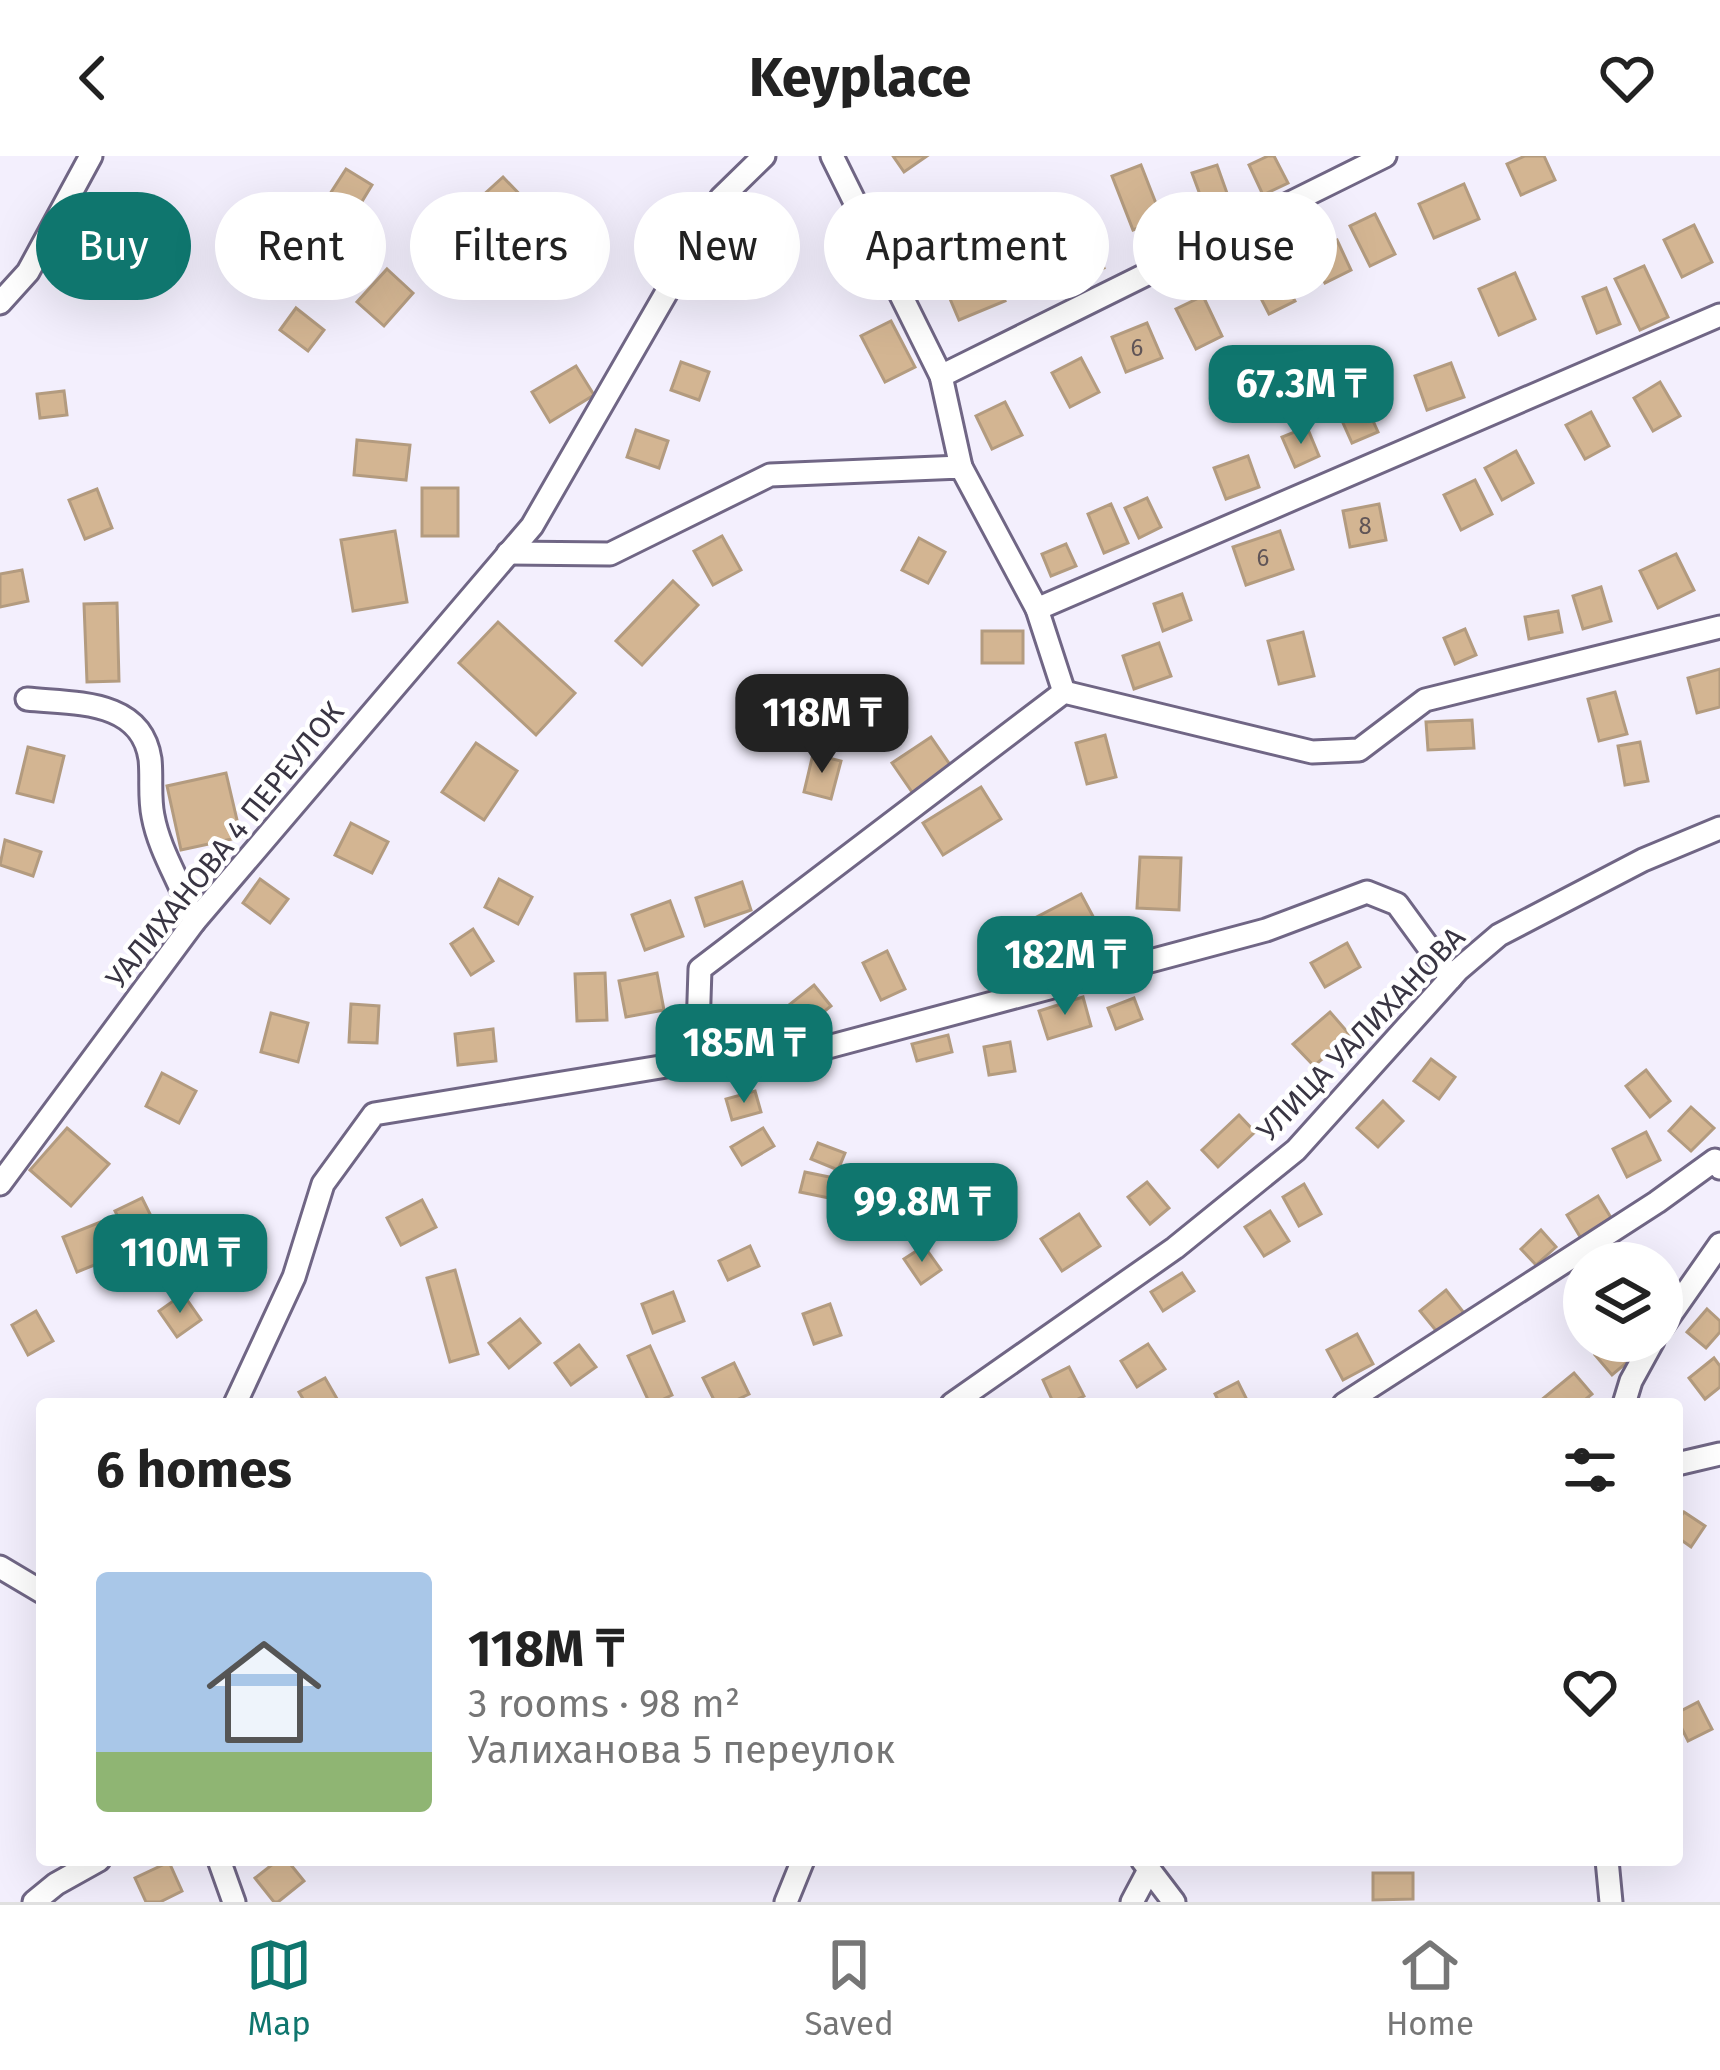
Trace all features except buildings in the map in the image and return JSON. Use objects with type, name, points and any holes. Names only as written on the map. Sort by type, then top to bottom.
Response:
[{"type":"street","points":[[0,303],[28,272],[92,156]]},
{"type":"street","name":"УАЛИХАНОВА 4 ПЕРЕУЛОК","points":[[0,1184],[194,922],[532,526],[721,198],[764,156]]},
{"type":"street","points":[[832,156],[941,376],[961,466],[1037,609],[1064,692]]},
{"type":"street","points":[[941,376],[1385,156]]},
{"type":"street","points":[[1037,609],[1720,315]]},
{"type":"street","points":[[508,553],[610,554],[770,476],[961,466]]},
{"type":"street","points":[[1064,692],[1312,752],[1359,750],[1425,700],[1720,627]]},
{"type":"street","points":[[698,1061],[700,969],[1064,692]]},
{"type":"street","points":[[27,699],[111,710],[139,727],[149,755],[153,816],[194,922]]},
{"type":"street","name":"УЛИЦА УАЛИХАНОВА","points":[[961,1398],[1175,1248],[1296,1150],[1451,978],[1499,935],[1642,860],[1720,828]]},
{"type":"street","points":[[238,1398],[294,1277],[323,1184],[374,1114],[698,1061],[768,1063],[1266,930],[1366,892],[1397,904],[1451,978]]},
{"type":"street","points":[[1352,1398],[1717,1164]]},
{"type":"street","points":[[1683,1297],[1720,1244]]},
{"type":"street","points":[[1626,1398],[1641,1362]]},
{"type":"street","points":[[1683,1463],[1720,1454]]},
{"type":"street","points":[[0,1567],[36,1588]]},
{"type":"street","points":[[34,1902],[88,1866]]},
{"type":"street","points":[[221,1866],[234,1902]]},
{"type":"street","points":[[786,1902],[801,1866]]},
{"type":"street","points":[[1132,1902],[1146,1866]]},
{"type":"street","points":[[1147,1866],[1174,1902]]},
{"type":"street","points":[[1608,1866],[1611,1902]]}]
